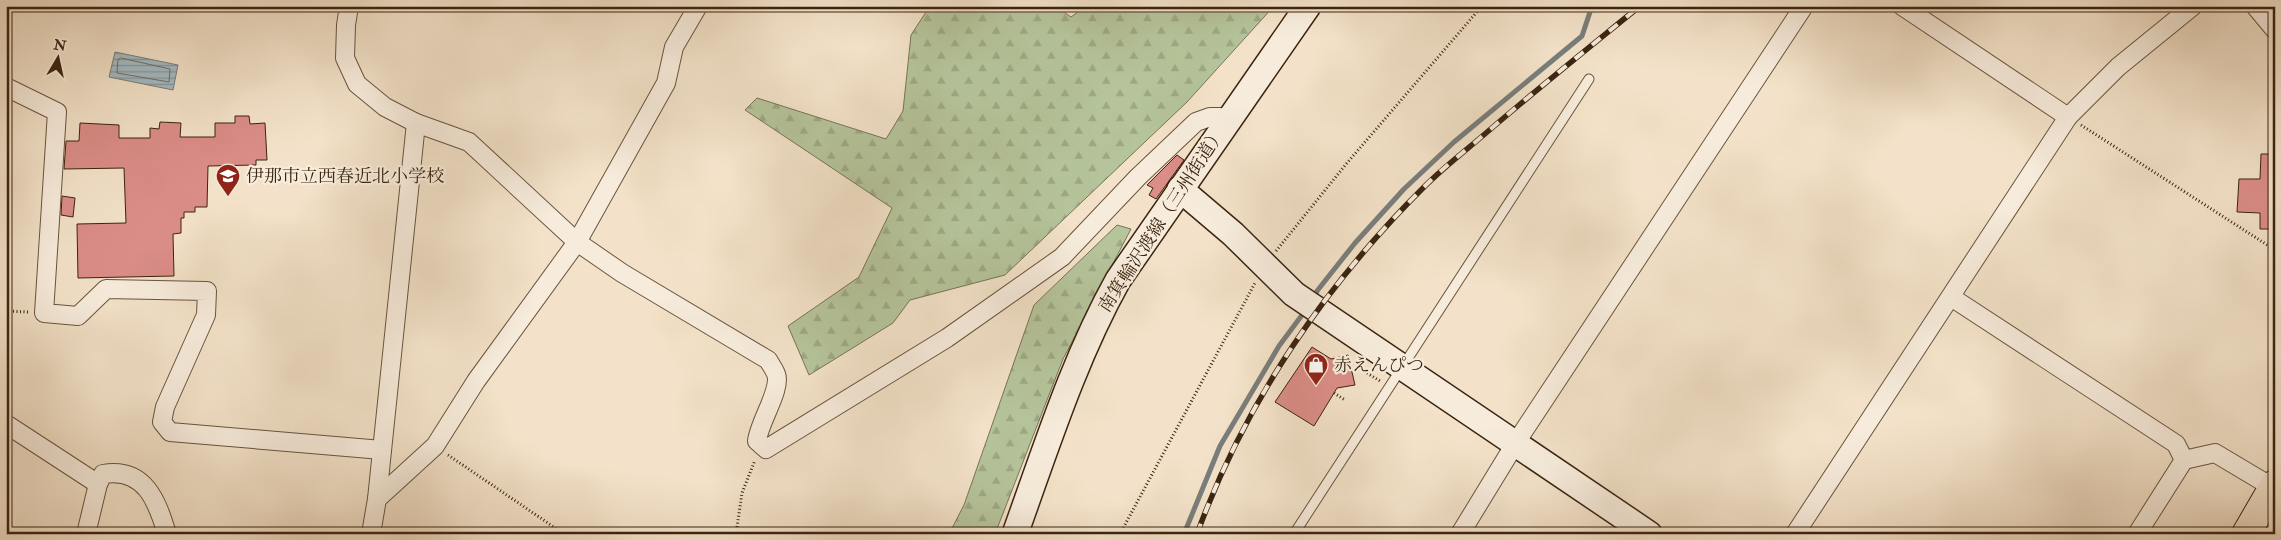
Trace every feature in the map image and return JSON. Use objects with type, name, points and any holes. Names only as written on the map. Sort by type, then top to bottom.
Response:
[{"type":"highway","points":[[2246,534],[2274,485]]},
{"type":"main road","name":"南箕輪沢渡線（三州街道）","points":[[1015,534],[1099,313],[1118,280],[1308,6]]},
{"type":"main road","points":[[1180,190],[1233,234],[1294,294],[1649,534]]},
{"type":"street","points":[[349,6],[346,24],[345,58],[357,84],[385,106],[416,124],[469,142],[577,242],[622,273],[768,360],[777,376],[774,396],[759,428],[758,441],[766,449],[947,338],[1062,257],[1138,177],[1196,122],[1210,117],[1220,117],[1227,121]]},
{"type":"street","points":[[377,500],[435,446],[476,381],[577,242],[666,83],[674,47],[698,6]]},
{"type":"street","points":[[1460,534],[1515,444],[1804,6]]},
{"type":"street","points":[[1902,6],[2068,117]]},
{"type":"street","points":[[1795,534],[2068,117],[2118,67],[2193,6]]},
{"type":"street","points":[[2255,6],[2275,30]]},
{"type":"street","points":[[6,87],[57,112],[44,313],[78,316],[106,289],[206,291],[206,316],[165,407],[162,422],[170,432],[382,450]]},
{"type":"street","points":[[371,534],[377,500],[416,124]]},
{"type":"street","points":[[1951,297],[2176,444],[2184,460]]},
{"type":"street","points":[[6,424],[98,484]]},
{"type":"street","points":[[2137,534],[2184,460],[2215,453],[2274,485]]},
{"type":"street","points":[[86,534],[98,484],[103,474],[114,472],[137,479],[154,497],[167,534]]},
{"type":"lane","points":[[1294,534],[1589,79]]},
{"type":"path","points":[[2068,117],[2275,250]]},
{"type":"path","points":[[6,311],[44,313]]},
{"type":"path","points":[[1334,392],[1345,400]]},
{"type":"path","points":[[736,534],[742,493],[762,445]]},
{"type":"path","points":[[435,446],[564,534]]},
{"type":"green space","points":[[930,6],[1055,6],[1071,17],[1086,6],[1274,6],[1187,102],[1005,275],[910,300],[893,323],[809,375],[788,326],[859,277],[892,208],[745,110],[757,98],[886,139],[903,111],[911,35]]},
{"type":"green space","points":[[1117,225],[1131,229],[1063,359],[995,534],[949,534],[964,505],[1034,305]]},
{"type":"water","points":[[115,52],[178,65],[173,90],[109,77]]},
{"type":"building","points":[[235,116],[249,116],[250,124],[265,123],[267,160],[256,160],[256,165],[208,166],[207,207],[195,207],[195,212],[184,212],[184,218],[181,218],[181,233],[173,234],[174,276],[78,278],[77,224],[126,223],[124,168],[64,169],[66,141],[79,141],[80,123],[119,125],[119,138],[150,138],[150,128],[159,129],[160,122],[181,123],[180,137],[215,137],[215,123],[235,123]]},
{"type":"building","points":[[2261,154],[2275,154],[2275,229],[2260,229],[2260,213],[2237,212],[2239,179],[2260,179]]},
{"type":"building","points":[[1177,155],[1184,160],[1156,199],[1149,195],[1153,188],[1147,185]]},
{"type":"building","points":[[62,196],[75,198],[73,217],[61,215]]},
{"type":"building","name":"赤えんぴつ","points":[[1312,347],[1331,359],[1348,355],[1355,385],[1337,388],[1314,426],[1275,402]]},
{"type":"waterway","points":[[1314,299],[1317,291],[1355,243],[1404,189],[1454,142],[1582,36],[1592,6]]},
{"type":"waterway","points":[[1184,534],[1220,446],[1279,346],[1305,311]]},
{"type":"railway","points":[[1197,534],[1239,438],[1264,392],[1292,347],[1354,263],[1438,174],[1539,88],[1640,6]]},
{"type":"place","name":"伊那市立西春近北小学校","points":[[228,197]]},
{"type":"place","name":"赤えんぴつ","points":[[1316,386]]}]
